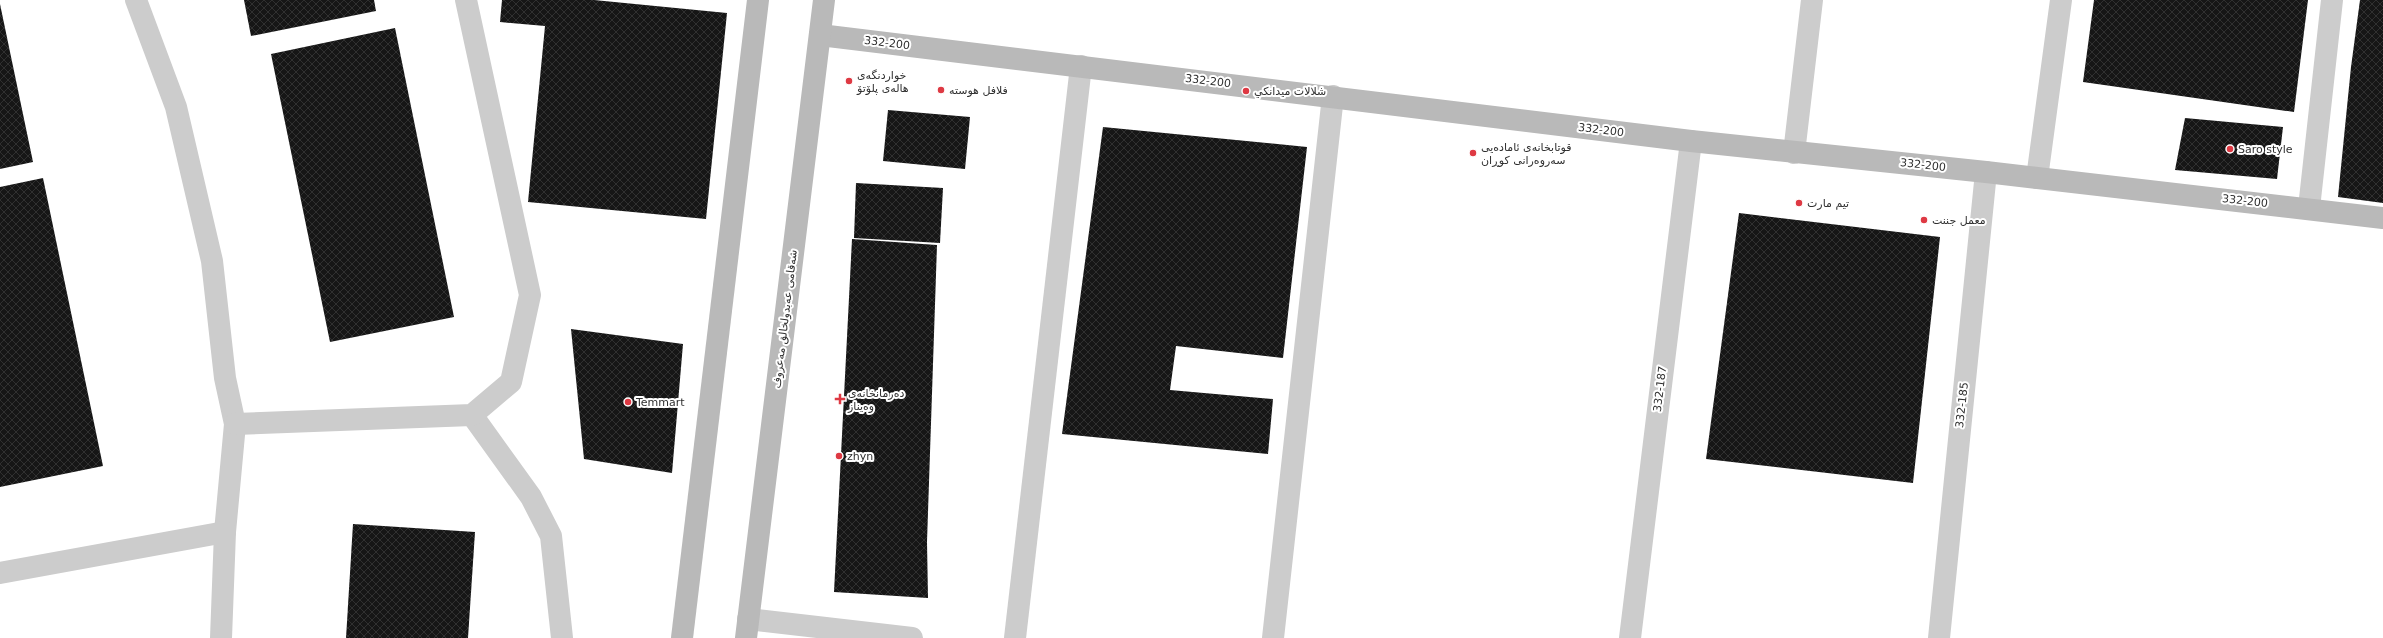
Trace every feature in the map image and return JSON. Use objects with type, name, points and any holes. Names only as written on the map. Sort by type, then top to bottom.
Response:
[{"type":"street","points":[[136,0],[176,107],[212,261],[225,378],[235,424],[225,532],[221,638]]},
{"type":"street","points":[[235,424],[472,414],[511,382],[530,295],[466,0]]},
{"type":"street","points":[[682,638],[758,0]]},
{"type":"street","name":"شەقامی عەبدولخالق مەعروف","points":[[747,629],[824,0]]},
{"type":"street","points":[[1794,152],[1812,0]]},
{"type":"street","points":[[2037,178],[2061,0]]},
{"type":"street","points":[[2309,208],[2332,0]]},
{"type":"street","name":"332-200","points":[[820,35],[1333,96],[1691,141],[1986,172],[2309,208],[2383,218]]},
{"type":"street","points":[[1015,638],[1081,66]]},
{"type":"street","points":[[1273,638],[1333,96]]},
{"type":"street","name":"332-187","points":[[1630,638],[1691,141]]},
{"type":"street","name":"332-185","points":[[1939,638],[1986,172]]},
{"type":"street","points":[[472,414],[531,497],[551,536],[562,638]]},
{"type":"street","points":[[1,572],[225,532]]},
{"type":"street","points":[[747,629],[912,638]]},
{"type":"building","points":[[244,0],[374,0],[376,11],[251,36]]},
{"type":"building","points":[[502,0],[594,0],[727,13],[706,219],[528,202],[545,26],[500,22]]},
{"type":"building","points":[[2094,0],[2308,0],[2294,112],[2083,82]]},
{"type":"building","points":[[2360,0],[2383,0],[2383,203],[2338,197],[2351,67]]},
{"type":"building","points":[[0,4],[33,162],[0,169]]},
{"type":"building","points":[[395,28],[454,317],[330,342],[271,54]]},
{"type":"building","points":[[888,110],[970,117],[965,169],[883,161]]},
{"type":"building","name":"Saro style","points":[[2185,118],[2283,127],[2277,179],[2175,170]]},
{"type":"building","points":[[1103,127],[1307,147],[1283,358],[1176,346],[1170,390],[1273,399],[1268,454],[1062,434]]},
{"type":"building","points":[[43,178],[103,466],[0,487],[0,187]]},
{"type":"building","points":[[856,183],[943,188],[940,243],[854,238]]},
{"type":"building","points":[[1739,213],[1940,237],[1913,483],[1706,459]]},
{"type":"building","points":[[852,239],[937,245],[927,542],[928,598],[834,592]]},
{"type":"building","name":"Temmart","points":[[571,329],[683,344],[672,473],[584,459]]},
{"type":"building","points":[[353,524],[475,532],[468,638],[346,638]]},
{"type":"place","name":"خواردنگەی هالەی پلۆتۆ","points":[[849,81]]},
{"type":"place","name":"فلافل هوسته","points":[[941,90]]},
{"type":"place","name":"شلالات ميدانكي","points":[[1246,91]]},
{"type":"place","name":"Saro style","points":[[2230,149]]},
{"type":"place","name":"قوتابخانەی ئامادەیی سەروەرانی کوڕان","points":[[1473,153]]},
{"type":"place","name":"تيم مارت","points":[[1799,203]]},
{"type":"place","name":"معمل جننت","points":[[1924,220]]},
{"type":"place","name":"دەرمانخانەی وەیناز","points":[[840,399]]},
{"type":"place","name":"Temmart","points":[[628,402]]},
{"type":"place","name":"zhyn","points":[[839,456]]}]
